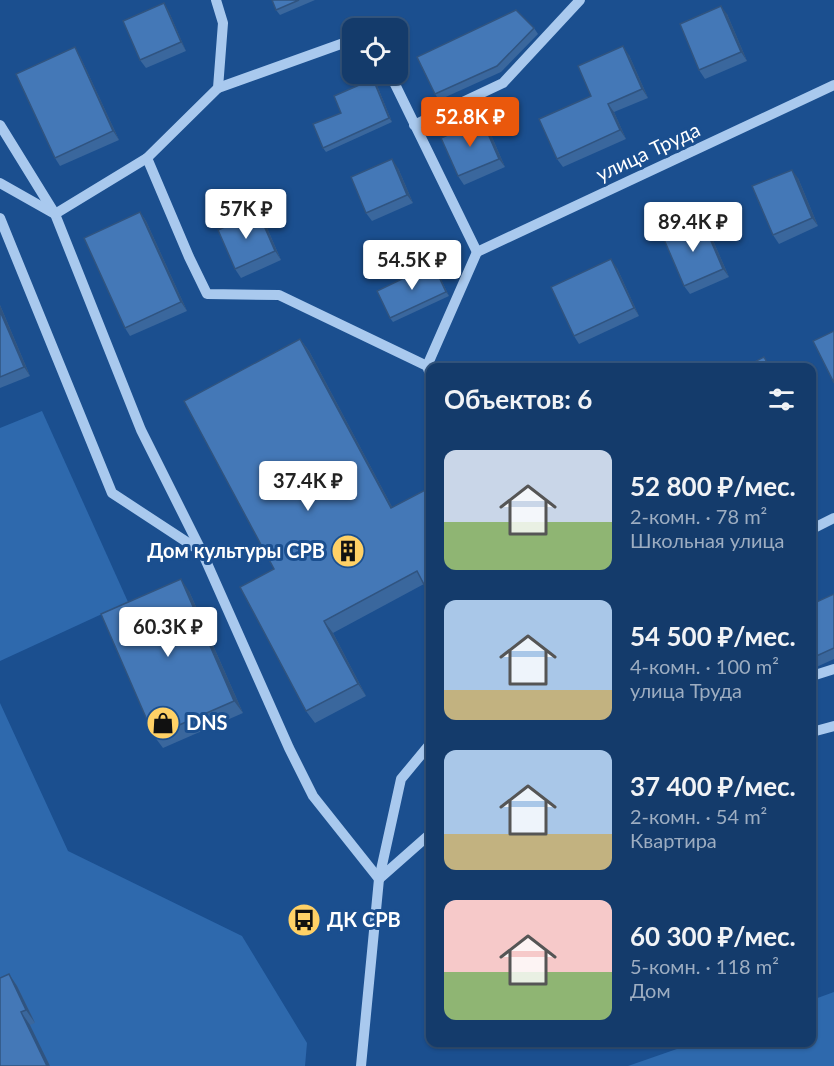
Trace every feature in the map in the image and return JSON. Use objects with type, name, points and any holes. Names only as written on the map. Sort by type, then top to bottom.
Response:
[{"type":"street","points":[[216,0],[223,23],[218,88]]},
{"type":"street","points":[[414,125],[503,83],[580,0]]},
{"type":"street","points":[[56,214],[147,158],[218,88],[342,44]]},
{"type":"street","points":[[395,84],[477,252],[432,363]]},
{"type":"street","name":"улица Труда","points":[[477,252],[834,85]]},
{"type":"street","points":[[0,117],[5,136]]},
{"type":"street","points":[[0,125],[56,214],[141,430],[202,552],[313,796],[379,879]]},
{"type":"street","points":[[147,158],[207,294],[279,295],[426,368]]},
{"type":"street","points":[[0,183],[56,214]]},
{"type":"street","points":[[0,218],[112,493],[202,552]]},
{"type":"street","points":[[816,527],[834,518]]},
{"type":"street","points":[[816,675],[834,669]]},
{"type":"street","points":[[816,731],[834,726]]},
{"type":"street","points":[[362,1066],[379,879],[401,779],[426,749]]},
{"type":"street","points":[[379,879],[426,840]]},
{"type":"shaded area","points":[[42,411],[128,602],[0,661],[0,428]]},
{"type":"shaded area","points":[[0,703],[68,851],[242,936],[307,1043],[305,1066],[0,1066]]},
{"type":"shaded area","points":[[834,992],[834,1066],[628,1066],[683,1047],[816,1047],[816,999]]},
{"type":"building","points":[[272,0],[299,0],[276,10]]},
{"type":"building","points":[[164,3],[181,42],[140,60],[123,21]]},
{"type":"building","points":[[721,6],[741,52],[699,70],[680,24]]},
{"type":"building","points":[[516,10],[534,28],[497,66],[435,94],[417,57]]},
{"type":"building","points":[[623,46],[642,89],[608,104],[620,130],[557,159],[539,119],[591,96],[578,66]]},
{"type":"building","points":[[75,47],[113,131],[55,158],[16,74]]},
{"type":"building","points":[[362,84],[375,84],[389,118],[323,148],[313,124],[341,113],[334,96]]},
{"type":"building","points":[[482,120],[499,159],[458,176],[441,138]]},
{"type":"building","points":[[392,159],[407,195],[366,213],[351,177]]},
{"type":"building","points":[[792,170],[812,218],[773,235],[752,186]]},
{"type":"building","points":[[140,212],[181,302],[125,328],[84,238]]},
{"type":"building","points":[[258,212],[275,251],[235,269],[218,230]]},
{"type":"building","points":[[702,220],[723,269],[684,286],[663,237]]},
{"type":"building","points":[[611,259],[634,308],[574,336],[551,287]]},
{"type":"building","points":[[433,264],[446,292],[390,318],[377,291]]},
{"type":"building","points":[[0,311],[24,367],[0,377]]},
{"type":"building","points":[[834,331],[834,383],[813,341]]},
{"type":"building","name":"Дом культуры СРВ","points":[[300,339],[391,508],[426,490],[426,588],[417,571],[324,621],[358,684],[306,711],[240,587],[274,569],[184,401]]},
{"type":"building","points":[[764,357],[767,363],[753,363]]},
{"type":"building","points":[[181,579],[234,701],[154,736],[101,614]]},
{"type":"building","points":[[834,594],[834,648],[816,656],[816,602]]},
{"type":"building","points":[[9,974],[26,1010],[21,1012],[47,1066],[0,1066],[0,978]]},
{"type":"place","name":"Дом культуры СРВ","points":[[348,551]]},
{"type":"place","name":"DNS","points":[[163,723]]},
{"type":"place","name":"ДК СРВ","points":[[304,920]]}]
